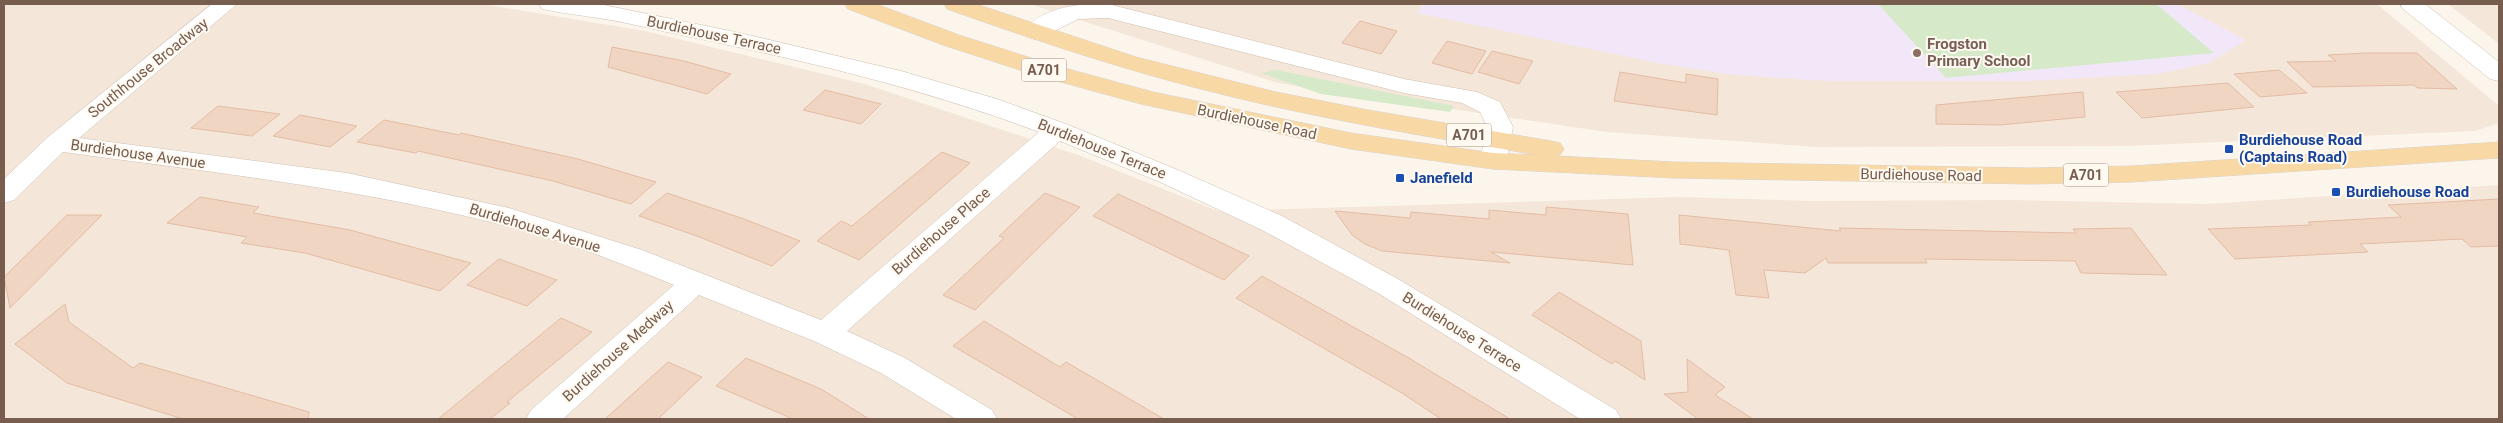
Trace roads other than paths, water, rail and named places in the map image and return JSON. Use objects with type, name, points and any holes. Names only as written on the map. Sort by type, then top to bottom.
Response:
[{"type":"main road","name":"Burdiehouse Road","points":[[856,4],[988,52],[1150,99],[1350,141],[1495,150],[1673,170],[1941,176],[2123,174],[2499,150]]},
{"type":"main road","name":"Burdiehouse Road","points":[[955,4],[1035,32],[1185,78],[1495,150]]},
{"type":"street","name":"Southhouse Broadway","points":[[4,194],[57,143],[226,4]]},
{"type":"street","name":"Burdiehouse Terrace","points":[[550,4],[599,10],[873,71],[988,104],[1057,130],[1169,176],[1272,223],[1388,286],[1605,419]]},
{"type":"street","points":[[2412,4],[2499,74]]},
{"type":"street","points":[[1035,32],[1057,17],[1084,10],[1108,11],[1404,86],[1468,97],[1491,108],[1500,127],[1495,150]]},
{"type":"street","name":"Burdiehouse Place","points":[[825,334],[1057,130]]},
{"type":"street","name":"Burdiehouse Avenue","points":[[57,143],[347,182],[411,194],[509,217],[632,257],[825,334],[892,364],[981,419]]},
{"type":"street","name":"Burdiehouse Medway","points":[[542,419],[695,282]]},
{"type":"place","name":"Frogston Primary School","points":[[1917,53]]},
{"type":"place","name":"Burdiehouse Road (Captains Road)","points":[[2229,149]]},
{"type":"place","name":"Janefield","points":[[1400,178]]},
{"type":"place","name":"Burdiehouse Road","points":[[2336,192]]}]
